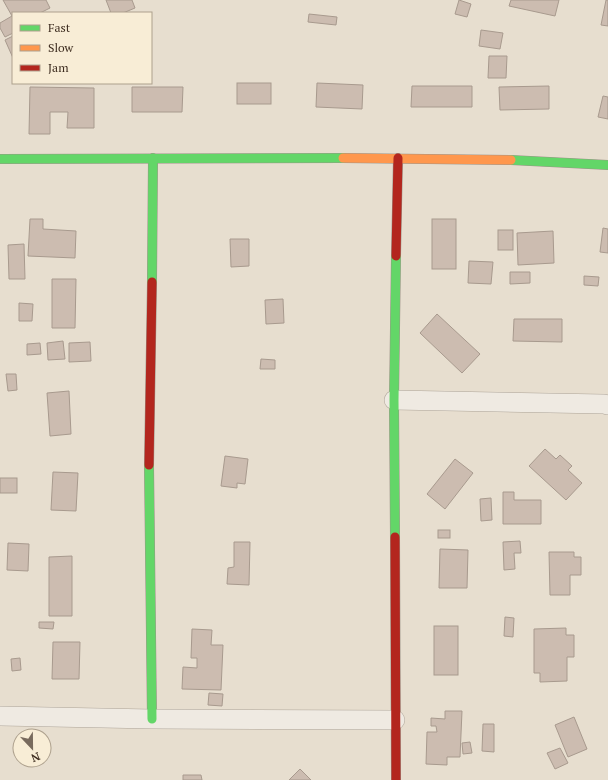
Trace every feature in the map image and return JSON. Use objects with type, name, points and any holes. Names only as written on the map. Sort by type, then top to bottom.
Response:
[{"type":"street","points":[[152,719],[149,496],[153,158]]},
{"type":"street","points":[[396,780],[394,400],[398,158]]},
{"type":"street","points":[[0,159],[398,158],[548,161],[608,165]]},
{"type":"street","points":[[394,400],[608,405]]},
{"type":"street","points":[[0,716],[152,719],[395,720]]},
{"type":"building","points":[[3,0],[46,0],[50,8],[42,12],[12,12],[12,16]]},
{"type":"building","points":[[106,0],[132,0],[135,8],[125,12],[111,12]]},
{"type":"building","points":[[459,0],[471,4],[467,17],[455,14]]},
{"type":"building","points":[[511,0],[559,0],[555,16],[509,6]]},
{"type":"building","points":[[606,0],[608,0],[608,26],[601,25]]},
{"type":"building","points":[[309,14],[337,17],[336,25],[308,22]]},
{"type":"building","points":[[12,16],[12,34],[5,37],[0,28],[0,23]]},
{"type":"building","points":[[481,30],[503,33],[500,49],[479,46]]},
{"type":"building","points":[[12,36],[12,56],[5,40]]},
{"type":"building","points":[[489,56],[507,56],[506,78],[488,78]]},
{"type":"building","points":[[237,83],[271,83],[271,104],[237,104]]},
{"type":"building","points":[[317,83],[363,85],[362,109],[316,107]]},
{"type":"building","points":[[412,86],[472,86],[472,107],[411,107]]},
{"type":"building","points":[[549,86],[549,109],[500,110],[499,87]]},
{"type":"building","points":[[30,87],[94,88],[94,128],[67,128],[68,112],[50,112],[50,134],[29,134]]},
{"type":"building","points":[[132,87],[183,87],[182,112],[132,112]]},
{"type":"building","points":[[603,96],[608,97],[608,119],[598,117]]},
{"type":"building","points":[[30,219],[43,219],[43,229],[76,231],[75,258],[28,256]]},
{"type":"building","points":[[432,219],[456,219],[456,269],[432,269]]},
{"type":"building","points":[[603,228],[608,229],[608,253],[600,252]]},
{"type":"building","points":[[498,230],[513,230],[513,250],[498,250]]},
{"type":"building","points":[[553,231],[554,263],[518,265],[517,233]]},
{"type":"building","points":[[230,239],[249,239],[249,266],[231,267]]},
{"type":"building","points":[[24,244],[25,279],[9,279],[8,245]]},
{"type":"building","points":[[469,261],[493,262],[491,284],[468,283]]},
{"type":"building","points":[[510,272],[530,272],[530,283],[510,284]]},
{"type":"building","points":[[584,276],[599,277],[598,286],[584,285]]},
{"type":"building","points":[[52,279],[76,279],[75,328],[52,328]]},
{"type":"building","points":[[283,299],[284,323],[266,324],[265,300]]},
{"type":"building","points":[[19,303],[33,304],[32,321],[19,321]]},
{"type":"building","points":[[437,314],[480,354],[462,373],[420,333]]},
{"type":"building","points":[[514,319],[562,319],[562,342],[513,341]]},
{"type":"building","points":[[63,341],[65,359],[48,360],[47,343]]},
{"type":"building","points":[[90,342],[91,361],[69,362],[69,343]]},
{"type":"building","points":[[40,343],[41,354],[27,355],[27,344]]},
{"type":"building","points":[[261,359],[275,360],[275,369],[260,369]]},
{"type":"building","points":[[6,374],[16,374],[17,390],[8,391]]},
{"type":"building","points":[[69,391],[71,434],[50,436],[47,393]]},
{"type":"building","points":[[545,449],[556,459],[560,455],[572,466],[568,470],[582,483],[566,500],[529,466]]},
{"type":"building","points":[[225,456],[248,459],[245,484],[237,483],[237,488],[221,486]]},
{"type":"building","points":[[455,459],[473,473],[445,509],[427,494]]},
{"type":"building","points":[[53,472],[78,473],[76,511],[51,510]]},
{"type":"building","points":[[0,478],[17,478],[17,493],[0,493]]},
{"type":"building","points":[[503,492],[514,492],[514,500],[541,500],[541,524],[503,524]]},
{"type":"building","points":[[491,498],[492,520],[481,521],[480,499]]},
{"type":"building","points":[[438,530],[450,530],[450,538],[438,538]]},
{"type":"building","points":[[520,541],[521,553],[514,553],[515,569],[504,570],[503,542]]},
{"type":"building","points":[[234,542],[250,542],[249,585],[227,584],[228,568],[234,567]]},
{"type":"building","points":[[8,543],[29,544],[28,571],[7,570]]},
{"type":"building","points":[[440,549],[468,550],[467,588],[439,588]]},
{"type":"building","points":[[549,552],[574,552],[574,557],[581,557],[581,575],[570,575],[570,595],[550,595]]},
{"type":"building","points":[[72,556],[72,616],[49,616],[49,557]]},
{"type":"building","points":[[505,617],[514,618],[513,637],[504,636]]},
{"type":"building","points":[[39,622],[54,622],[53,629],[39,628]]},
{"type":"building","points":[[434,626],[458,626],[458,675],[434,675]]},
{"type":"building","points":[[566,628],[566,635],[574,635],[574,657],[567,657],[567,681],[540,682],[540,673],[534,673],[534,629]]},
{"type":"building","points":[[192,629],[212,630],[211,645],[223,645],[221,690],[182,689],[183,667],[197,668],[197,658],[191,658]]},
{"type":"building","points":[[53,642],[80,642],[79,679],[52,679]]},
{"type":"building","points":[[20,658],[21,670],[12,671],[11,659]]},
{"type":"building","points":[[209,693],[223,694],[222,706],[208,705]]},
{"type":"building","points":[[445,711],[462,711],[460,757],[447,757],[447,765],[426,764],[427,732],[437,732],[436,726],[431,726],[431,718],[445,719]]},
{"type":"building","points":[[574,717],[587,749],[568,757],[555,725]]},
{"type":"building","points":[[483,724],[494,724],[494,752],[482,751]]},
{"type":"building","points":[[470,742],[472,753],[463,754],[462,743]]},
{"type":"building","points":[[560,748],[568,763],[555,769],[547,753]]},
{"type":"building","points":[[300,769],[311,780],[289,780]]},
{"type":"building","points":[[183,775],[201,775],[202,780],[183,780]]},
{"type":"traffic: fast","points":[[152,282],[153,158]]},
{"type":"traffic: fast","points":[[0,159],[343,158]]},
{"type":"traffic: fast","points":[[511,160],[608,165]]},
{"type":"traffic: fast","points":[[395,537],[394,400],[396,256]]},
{"type":"traffic: fast","points":[[149,465],[152,719]]},
{"type":"traffic: slow","points":[[343,158],[511,160]]},
{"type":"traffic: jam","points":[[396,256],[398,158]]},
{"type":"traffic: jam","points":[[149,465],[152,282]]},
{"type":"traffic: jam","points":[[395,537],[396,780]]}]
